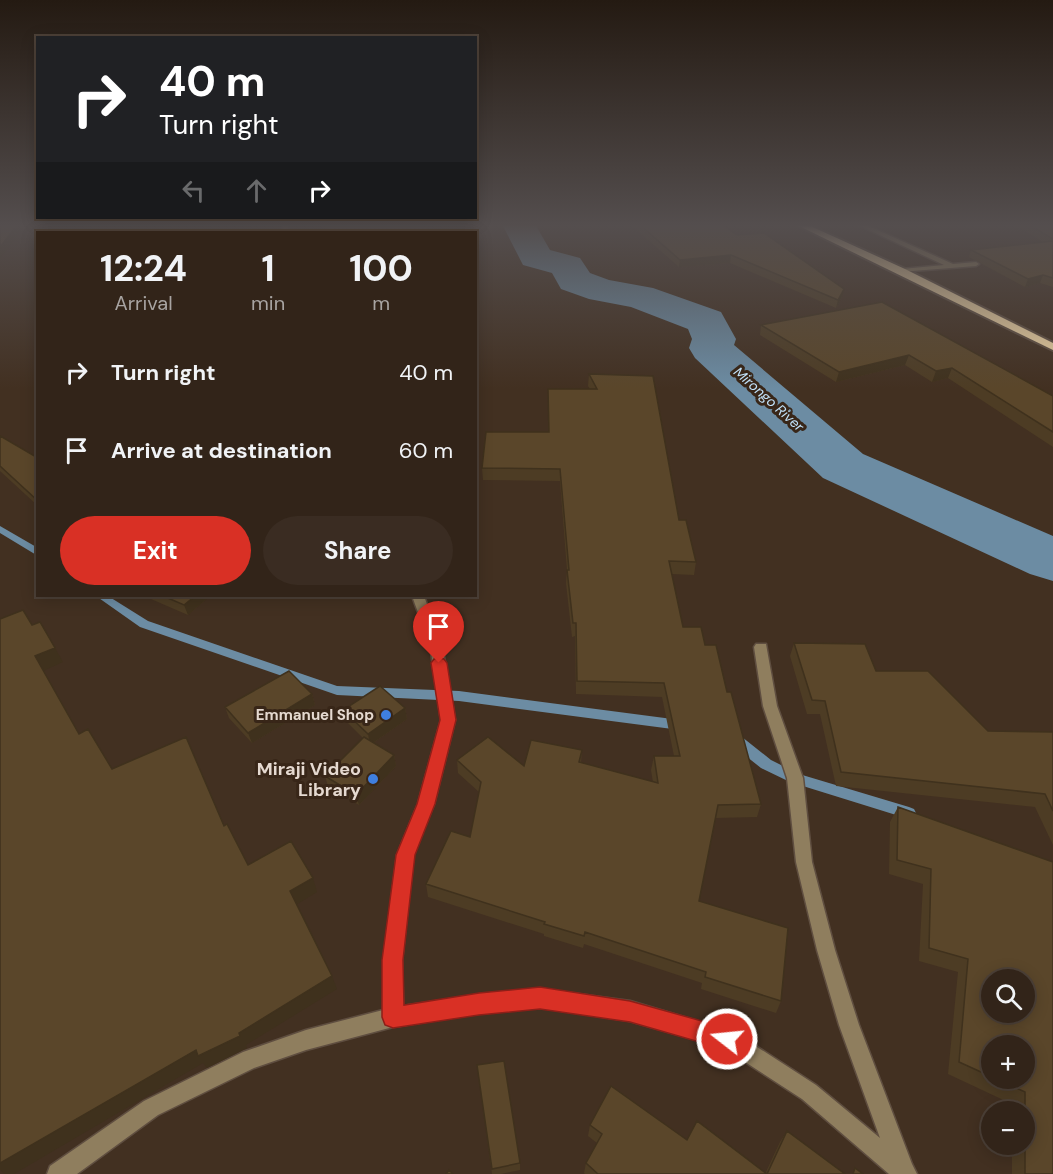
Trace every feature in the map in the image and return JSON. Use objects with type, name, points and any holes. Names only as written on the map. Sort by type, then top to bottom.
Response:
[{"type":"highway","points":[[919,279],[1053,347]]},
{"type":"street","points":[[393,1017],[393,960],[405,855],[426,804],[448,720],[436,645],[418,597]]},
{"type":"street","points":[[761,647],[770,706],[795,778],[804,862],[826,950],[849,1025],[904,1171]]},
{"type":"street","points":[[58,1174],[152,1108],[250,1059],[306,1040],[393,1017],[479,1004],[540,998],[630,1011],[727,1039],[809,1092],[904,1171]]},
{"type":"building","points":[[788,279],[829,279],[844,289],[838,300]]},
{"type":"building","points":[[882,302],[1053,396],[1053,432],[952,368],[936,371],[909,355],[839,372],[761,325]]},
{"type":"building","points":[[589,374],[653,376],[679,520],[686,520],[696,562],[669,561],[683,627],[701,627],[705,645],[716,645],[727,692],[731,692],[761,804],[718,805],[699,901],[788,928],[781,1001],[705,977],[706,972],[585,932],[584,936],[544,924],[545,922],[426,884],[451,831],[470,837],[481,782],[457,760],[488,737],[524,766],[531,740],[582,750],[579,762],[658,783],[654,756],[680,756],[664,683],[577,681],[576,623],[573,623],[567,570],[569,570],[560,469],[482,468],[486,432],[549,432],[548,389],[597,389]]},
{"type":"building","points":[[0,436],[36,457],[36,499],[0,466]]},
{"type":"building","points":[[165,597],[194,597],[184,605]]},
{"type":"building","points":[[23,610],[32,625],[40,622],[55,648],[35,656],[79,734],[88,729],[112,769],[186,737],[224,826],[227,824],[248,865],[291,841],[313,878],[290,891],[332,976],[239,1033],[240,1036],[198,1056],[196,1050],[0,1163],[0,619]]},
{"type":"building","points":[[794,643],[865,644],[876,671],[928,671],[988,731],[1053,732],[1053,811],[1045,794],[841,772],[825,701],[812,700]]},
{"type":"building","points":[[289,671],[312,694],[248,733],[225,707]]},
{"type":"building","points":[[380,686],[405,708],[368,734],[343,710]]},
{"type":"building","points":[[364,737],[394,755],[356,795],[325,776]]},
{"type":"building","points":[[898,807],[1053,862],[1053,1174],[1025,1174],[1025,1155],[1035,1155],[1035,1101],[1025,1101],[1025,1092],[1019,1089],[1035,1089],[1035,1035],[981,1035],[981,1072],[959,1062],[968,959],[929,948],[931,869],[897,860]]},
{"type":"building","points":[[504,1061],[520,1163],[492,1169],[477,1065]]},
{"type":"building","points":[[611,1086],[687,1140],[697,1121],[767,1174],[598,1174],[586,1163],[602,1134],[590,1125]]},
{"type":"building","points":[[787,1131],[845,1174],[767,1174]]},
{"type":"building","points":[[855,1168],[863,1174],[853,1174]]},
{"type":"waterway","name":"Mirongo River","points":[[574,279],[603,291],[639,296],[706,321],[714,339],[711,348],[843,466],[1053,560]]},
{"type":"waterway","points":[[0,529],[36,552]]},
{"type":"waterway","points":[[103,597],[144,624],[337,690],[459,696],[680,725]]},
{"type":"waterway","points":[[737,741],[766,764],[795,778],[909,813]]},
{"type":"place","name":"Emmanuel Shop","points":[[386,715]]},
{"type":"place","name":"Miraji Video Library","points":[[373,779]]},
{"type":"route","points":[[439,663],[448,720],[426,804],[405,855],[397,909],[393,960],[393,1017],[479,1004],[540,998],[630,1011],[727,1039]]}]
